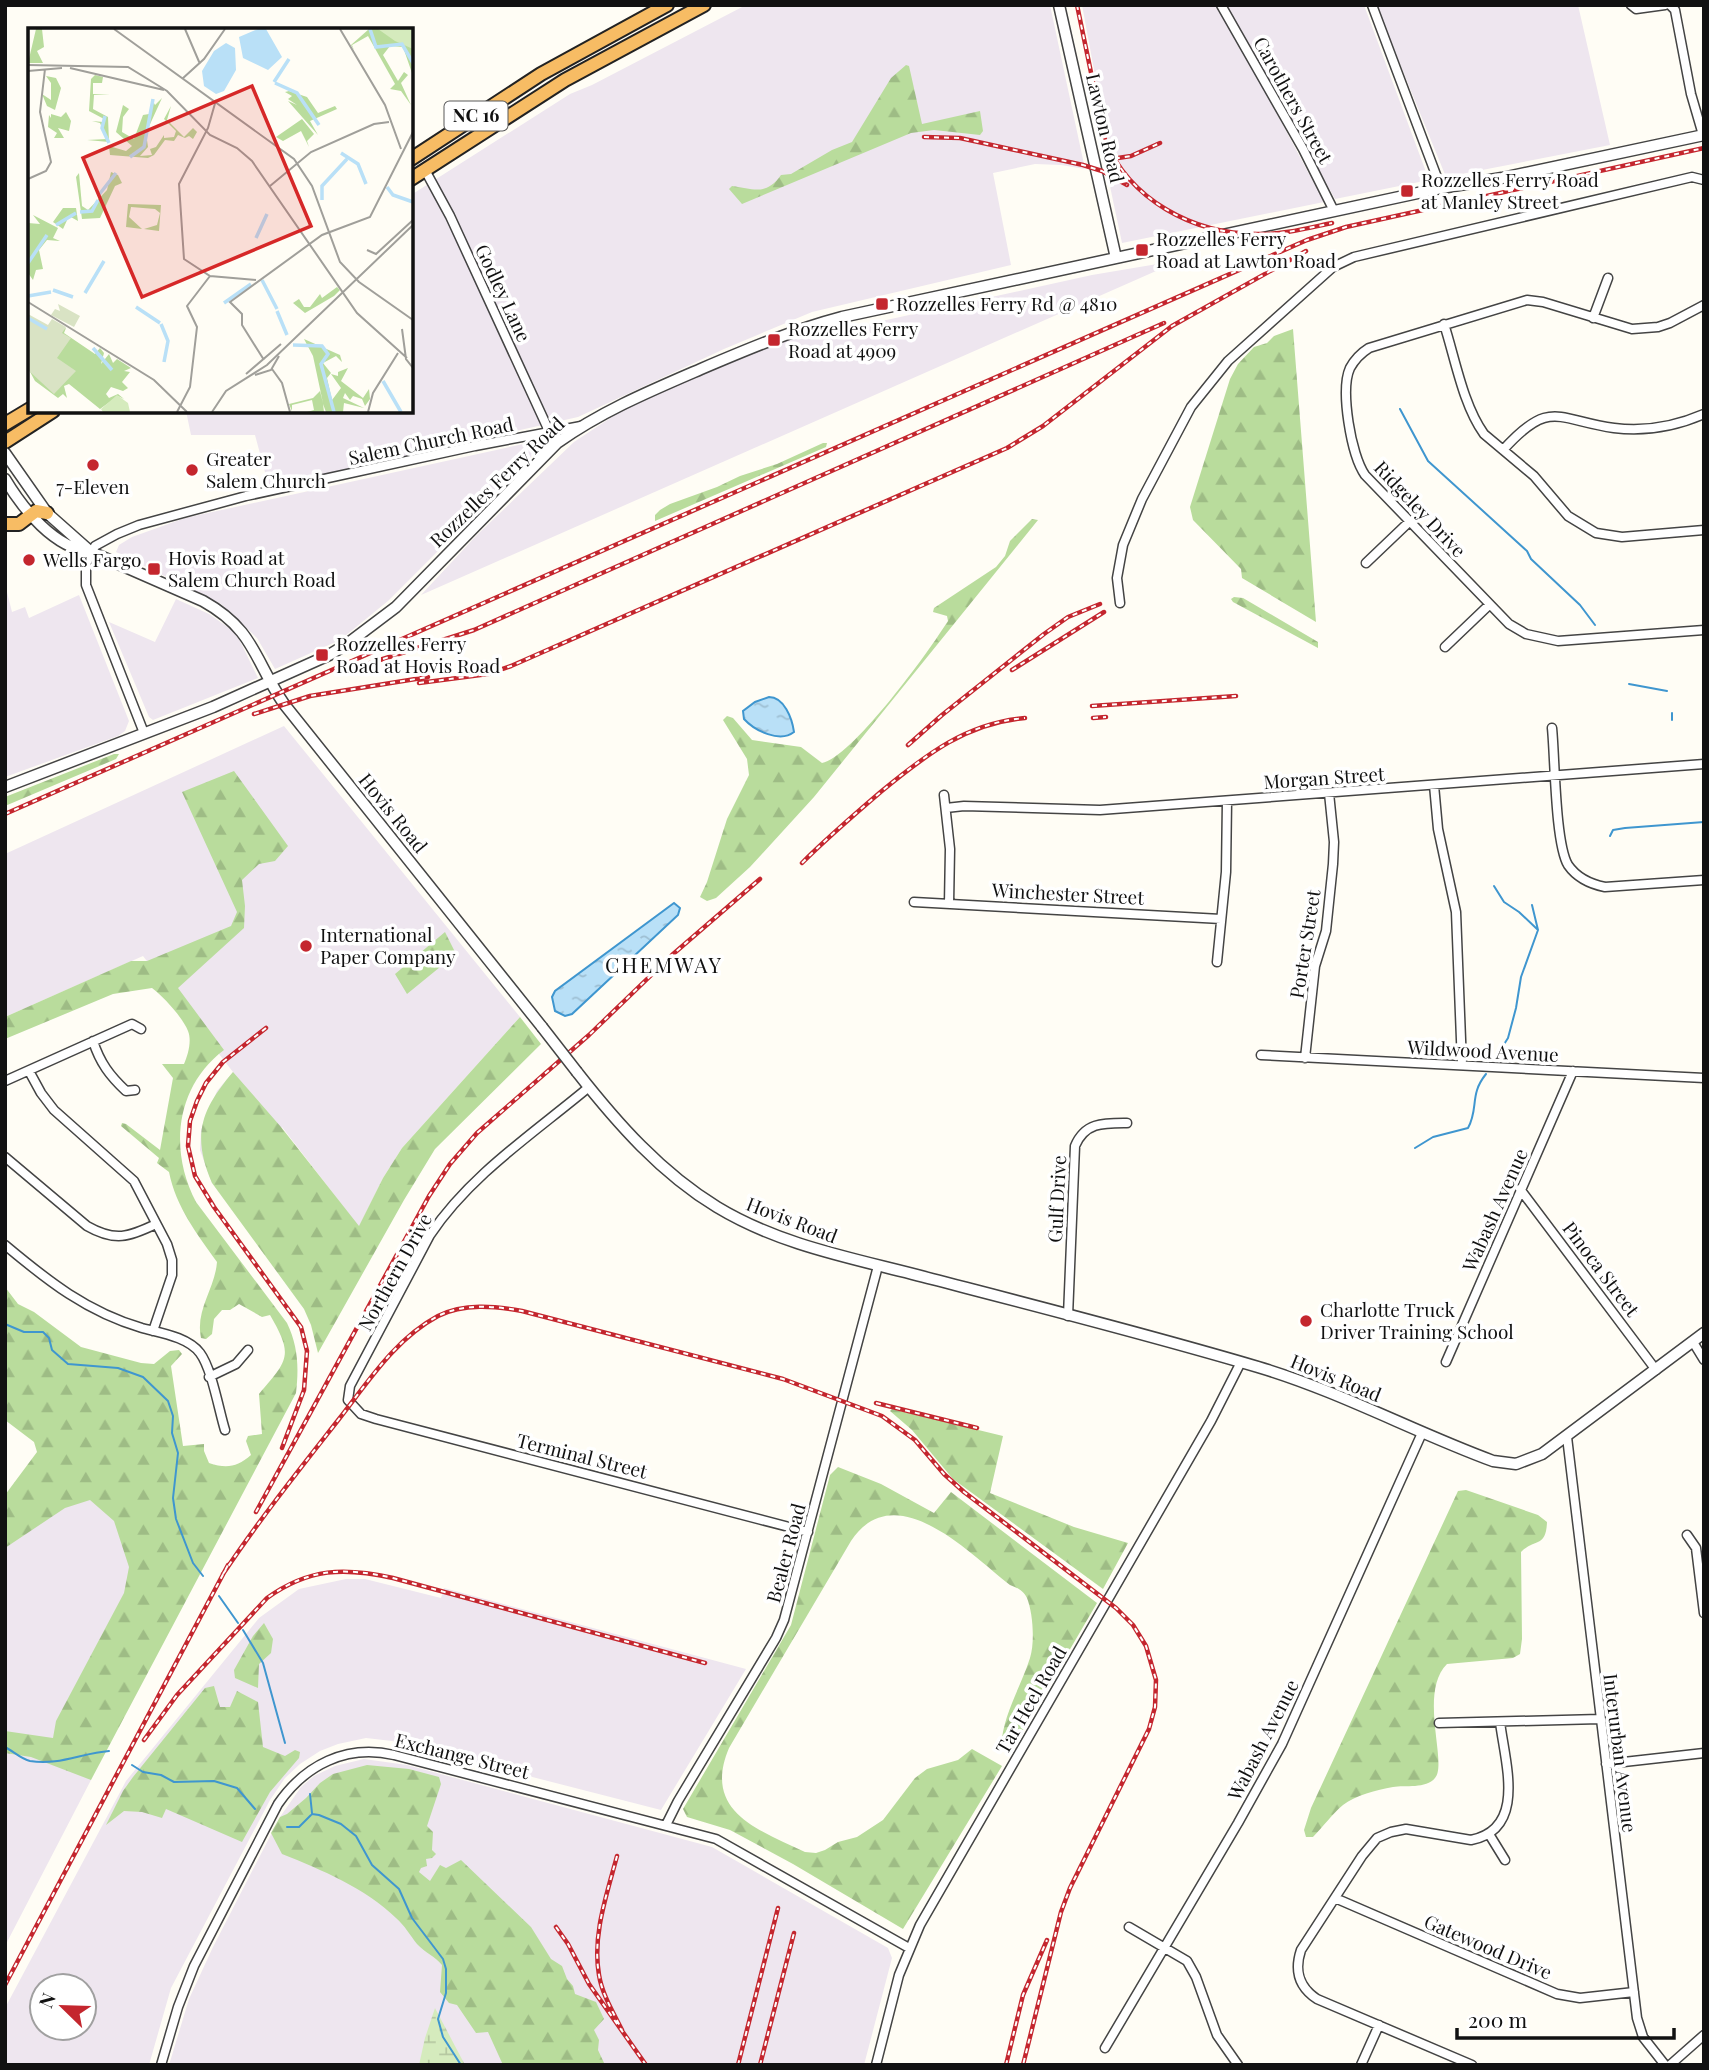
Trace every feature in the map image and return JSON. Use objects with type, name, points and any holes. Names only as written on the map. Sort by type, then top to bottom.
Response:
[{"type":"highway","name":"NC 16","points":[[413,158],[541,74],[667,5]]},
{"type":"highway","name":"NC 16","points":[[413,178],[549,90],[704,5]]},
{"type":"highway","points":[[541,74],[549,90]]},
{"type":"highway","points":[[5,424],[28,410]]},
{"type":"highway","points":[[5,442],[50,413]]},
{"type":"highway","points":[[5,524],[19,524],[30,513],[47,513]]},
{"type":"street","name":"Lawton Road","points":[[1059,5],[1116,258]]},
{"type":"street","name":"Carothers Street","points":[[1221,5],[1303,149],[1334,211]]},
{"type":"street","points":[[1372,5],[1441,188]]},
{"type":"street","points":[[1632,6],[1636,9],[1667,5],[1675,10],[1703,135]]},
{"type":"street","name":"Rozzelles Ferry Road","points":[[5,787],[213,707],[329,655],[376,623],[440,563],[557,443],[581,426],[638,395],[780,335],[813,324],[1116,258],[1703,135]]},
{"type":"street","name":"Godley Lane","points":[[425,170],[450,216],[548,432]]},
{"type":"street","points":[[1119,601],[1116,583],[1119,560],[1131,522],[1191,407],[1228,361],[1333,267],[1354,257],[1692,177],[1704,180]]},
{"type":"street","points":[[1593,318],[1608,278]]},
{"type":"street","name":"Ridgeley Drive","points":[[1704,305],[1670,323],[1645,329],[1628,328],[1543,302],[1527,300],[1369,348],[1355,360],[1346,383],[1351,440],[1356,459],[1365,475],[1504,620],[1520,631],[1552,641],[1704,630]]},
{"type":"street","points":[[1444,324],[1475,421],[1484,434],[1534,476],[1567,516],[1596,533],[1622,537],[1704,530]]},
{"type":"street","points":[[1503,450],[1524,428],[1549,417],[1567,416],[1611,427],[1641,430],[1672,426],[1704,414]]},
{"type":"street","name":"Salem Church Road","points":[[91,552],[99,543],[128,530],[203,506],[581,426]]},
{"type":"street","name":"Hovis Road","points":[[5,453],[47,513],[91,552]]},
{"type":"street","name":"Hovis Road","points":[[5,479],[30,513],[60,539],[216,608],[246,636],[284,704],[589,1087],[659,1163],[679,1181],[718,1208],[797,1244],[1241,1362],[1312,1386],[1493,1461],[1511,1464],[1531,1460],[1567,1437],[1704,1333]]},
{"type":"street","points":[[1366,563],[1409,522]]},
{"type":"street","points":[[91,552],[86,564],[86,585],[144,733]]},
{"type":"street","points":[[1446,648],[1489,605]]},
{"type":"street","points":[[1552,728],[1562,851],[1568,864],[1583,879],[1605,887],[1704,880]]},
{"type":"street","name":"Morgan Street","points":[[946,808],[964,806],[1100,810],[1704,764]]},
{"type":"street","points":[[1434,785],[1438,829],[1457,912],[1462,1065]]},
{"type":"street","name":"Porter Street","points":[[1305,1058],[1315,966],[1326,931],[1333,864],[1334,842],[1329,793]]},
{"type":"street","points":[[944,795],[950,849],[949,904]]},
{"type":"street","points":[[1217,962],[1226,872],[1227,801]]},
{"type":"street","name":"Winchester Street","points":[[914,902],[1221,919]]},
{"type":"street","points":[[5,1081],[132,1024],[141,1028]]},
{"type":"street","points":[[93,1041],[100,1061],[110,1076],[126,1091],[135,1090]]},
{"type":"street","name":"Wildwood Avenue","points":[[1261,1055],[1704,1078]]},
{"type":"street","points":[[29,1070],[54,1110],[134,1181],[167,1244],[172,1260],[172,1275],[153,1331]]},
{"type":"street","name":"Wabash Avenue","points":[[1446,1362],[1573,1071]]},
{"type":"street","name":"Northern Drive","points":[[350,1405],[350,1386],[442,1217],[480,1177],[589,1087]]},
{"type":"street","name":"Gulf Drive","points":[[1069,1316],[1075,1146],[1083,1132],[1093,1125],[1127,1123]]},
{"type":"street","points":[[5,1157],[98,1233],[131,1236],[156,1224]]},
{"type":"street","name":"Pinoca Street","points":[[1521,1189],[1656,1370]]},
{"type":"street","points":[[5,1245],[47,1280],[82,1304],[194,1347],[206,1363],[225,1430]]},
{"type":"street","name":"Bealer Road","points":[[666,1825],[784,1620],[878,1266]]},
{"type":"street","points":[[1693,1342],[1704,1360]]},
{"type":"street","points":[[209,1377],[236,1364],[248,1350]]},
{"type":"street","name":"Tar Heel Road","points":[[876,2065],[899,1975],[909,1948],[951,1869],[1205,1432],[1241,1362]]},
{"type":"street","name":"Terminal Street","points":[[350,1405],[361,1414],[376,1419],[808,1532]]},
{"type":"street","name":"Wabash Avenue","points":[[1105,2048],[1282,1744],[1422,1433]]},
{"type":"street","name":"Interurban Avenue","points":[[1567,1437],[1637,2018],[1643,2037],[1665,2065]]},
{"type":"street","points":[[1687,1535],[1696,1548],[1704,1612]]},
{"type":"street","points":[[1439,1723],[1600,1719]]},
{"type":"street","points":[[1472,2065],[1317,1999],[1301,1982],[1298,1964],[1301,1950],[1370,1845],[1391,1832],[1416,1830],[1461,1840],[1480,1838],[1489,1834],[1502,1821],[1508,1803],[1500,1722]]},
{"type":"street","name":"Exchange Street","points":[[161,2065],[178,2007],[194,1966],[272,1815],[287,1791],[298,1780],[324,1762],[354,1753],[382,1752],[708,1836],[732,1846],[909,1948]]},
{"type":"street","points":[[1606,1764],[1704,1753]]},
{"type":"street","points":[[1489,1834],[1505,1860]]},
{"type":"street","name":"Gatewood Drive","points":[[1335,1898],[1558,1993],[1580,1998],[1634,1992]]},
{"type":"street","points":[[1129,1927],[1186,1961],[1193,1971],[1217,2035],[1238,2065]]},
{"type":"street","points":[[1361,2065],[1379,2025]]},
{"type":"street","points":[[1670,2065],[1704,2035]]},
{"type":"shaded area","points":[[746,5],[1050,5],[1085,169],[1035,164],[993,173],[1011,265],[812,312],[724,349],[578,417],[269,487],[255,435],[191,435],[186,413],[413,413],[413,194],[570,94]]},
{"type":"shaded area","points":[[1082,5],[1215,5],[1243,50],[1324,202],[1122,243],[1104,158],[1110,156]]},
{"type":"shaded area","points":[[1225,5],[1364,5],[1429,180],[1335,199]]},
{"type":"shaded area","points":[[1376,5],[1578,5],[1610,145],[1446,177]]},
{"type":"shaded area","points":[[1181,260],[421,595],[476,536],[574,442],[630,405],[796,336],[868,324],[1092,275]]},
{"type":"shaded area","points":[[528,443],[533,449],[531,458],[388,601],[340,640],[275,669],[257,638],[221,604],[116,552],[119,545],[132,537],[185,518]]},
{"type":"shaded area","points":[[5,584],[12,612],[25,607],[29,618],[79,595],[129,721],[125,731],[118,736],[5,777]]},
{"type":"shaded area","points":[[176,599],[209,614],[232,630],[258,678],[153,720],[149,717],[109,622],[155,642]]},
{"type":"shaded area","points":[[284,726],[520,1017],[402,1148],[383,1178],[359,1227],[282,1127],[212,1183],[200,1150],[201,1130],[217,1091],[233,1072],[143,956],[5,1017],[5,854]]},
{"type":"shaded area","points":[[100,1445],[151,1514],[91,1780],[5,1946],[5,1516]]},
{"type":"shaded area","points":[[346,1579],[365,1579],[441,1598],[444,1588],[746,1669],[661,1810],[392,1741],[366,1738],[320,1751],[285,1778],[270,1800],[171,1988],[149,2065],[5,2065],[5,2008],[126,1781],[259,1618],[299,1589]]},
{"type":"shaded area","points":[[364,1759],[407,1765],[712,1847],[888,1948],[892,1958],[864,2065],[169,2065],[189,1999],[280,1817],[301,1787],[314,1776],[335,1766]]},
{"type":"green space","points":[[906,65],[909,66],[922,124],[980,111],[983,131],[980,135],[934,130],[911,133],[742,204],[729,189],[732,186],[759,190],[765,188],[781,175],[791,174],[832,150],[852,142],[891,78]]},
{"type":"green space","points":[[1293,329],[1316,622],[1242,578],[1241,569],[1193,520],[1190,507],[1230,379],[1238,364],[1254,347]]},
{"type":"green space","points":[[827,443],[826,447],[655,521],[655,515],[670,504],[777,464]]},
{"type":"green space","points":[[1032,519],[1038,520],[814,797],[750,867],[716,898],[707,901],[700,897],[727,819],[749,775],[747,759],[723,720],[727,716],[733,718],[752,740],[801,747],[822,763],[835,757],[886,705],[948,621],[947,616],[933,612],[934,608],[996,567],[1005,556],[1010,541]]},
{"type":"green space","points":[[1243,598],[1318,642],[1318,648],[1233,602],[1231,599]]},
{"type":"green space","points":[[119,754],[116,759],[5,806],[5,797]]},
{"type":"green space","points":[[234,771],[288,846],[275,861],[259,864],[242,880],[244,928],[178,988],[224,1050],[195,1082],[186,1101],[180,1141],[182,1162],[196,1202],[287,1323],[297,1357],[296,1393],[91,1780],[31,1757],[5,1753],[5,1731],[53,1738],[56,1721],[124,1593],[129,1567],[114,1521],[90,1500],[65,1508],[5,1548],[5,1495],[37,1452],[34,1442],[5,1420],[5,1287],[18,1304],[34,1312],[81,1347],[154,1364],[170,1351],[179,1350],[182,1354],[171,1366],[183,1446],[204,1444],[209,1463],[215,1465],[232,1466],[251,1455],[246,1441],[248,1436],[262,1434],[259,1394],[282,1365],[285,1349],[270,1315],[262,1317],[239,1304],[230,1310],[222,1310],[214,1319],[212,1334],[206,1339],[201,1338],[201,1318],[217,1262],[182,1208],[169,1172],[157,1163],[159,1158],[121,1126],[122,1123],[126,1124],[160,1150],[173,1078],[162,1064],[184,1064],[190,1043],[185,1026],[162,996],[152,988],[113,994],[5,1039],[5,1017],[131,961],[147,961],[231,926],[237,912],[182,792]]},
{"type":"green space","points":[[445,932],[456,954],[407,994],[395,974]]},
{"type":"green space","points":[[520,1017],[541,1044],[435,1149],[318,1353],[304,1309],[212,1183],[202,1151],[201,1138],[203,1124],[213,1099],[233,1072],[281,1127],[359,1226],[383,1178],[402,1148]]},
{"type":"green space","points":[[892,1409],[1003,1436],[990,1493],[1074,1527],[1128,1543],[1103,1589],[953,1479],[912,1430],[890,1411]]},
{"type":"green space","points":[[838,1467],[881,1484],[934,1513],[951,1492],[1097,1603],[1010,1752],[1001,1747],[1002,1735],[1030,1658],[1033,1636],[1032,1619],[1025,1595],[953,1540],[932,1526],[910,1517],[889,1516],[869,1523],[851,1541],[729,1748],[723,1770],[723,1788],[729,1803],[740,1816],[754,1826],[805,1852],[816,1853],[838,1842],[857,1837],[883,1820],[915,1778],[927,1769],[958,1760],[972,1749],[1002,1766],[903,1929],[730,1830],[687,1817],[683,1809],[791,1625],[830,1475]]},
{"type":"green space","points":[[1466,1490],[1538,1515],[1547,1522],[1542,1539],[1521,1552],[1520,1654],[1513,1658],[1447,1664],[1439,1677],[1435,1692],[1438,1770],[1435,1778],[1426,1784],[1387,1788],[1354,1798],[1343,1805],[1313,1837],[1306,1837],[1304,1830],[1311,1808],[1458,1491]]},
{"type":"green space","points":[[264,1623],[273,1639],[271,1653],[259,1664],[258,1688],[235,1678],[234,1670],[253,1636]]},
{"type":"green space","points":[[214,1686],[220,1707],[230,1707],[237,1691],[258,1702],[263,1747],[285,1756],[295,1750],[300,1752],[299,1758],[270,1792],[242,1842],[166,1809],[162,1818],[142,1812],[124,1811],[106,1825],[133,1777],[205,1688]]},
{"type":"green space","points":[[367,1765],[409,1769],[439,1777],[441,1784],[427,1826],[433,1832],[432,1850],[436,1854],[426,1859],[427,1866],[419,1872],[430,1881],[440,1865],[446,1868],[461,1860],[531,1927],[551,1959],[562,1966],[575,1994],[596,2002],[604,2019],[594,2030],[599,2040],[598,2050],[605,2065],[503,2065],[488,2032],[476,2033],[457,2005],[449,2003],[440,1992],[442,1965],[417,1944],[399,1921],[357,1889],[282,1854],[271,1833],[280,1817],[333,1774]]},
{"type":"green space","points":[[435,2008],[465,2065],[419,2065]]},
{"type":"water","points":[[769,697],[783,704],[794,732],[775,736],[754,728],[744,719],[743,711],[755,702]]},
{"type":"water","points":[[674,903],[680,908],[678,915],[572,1014],[565,1016],[555,1011],[552,997],[555,991]]},
{"type":"waterway","points":[[1400,409],[1428,461],[1527,551],[1531,559],[1580,605],[1595,625]]},
{"type":"waterway","points":[[1629,684],[1667,691]]},
{"type":"waterway","points":[[1672,713],[1672,720]]},
{"type":"waterway","points":[[1610,836],[1613,830],[1625,828],[1704,822]]},
{"type":"waterway","points":[[1494,886],[1504,902],[1537,929]]},
{"type":"waterway","points":[[1494,1060],[1508,1038],[1521,977],[1538,930],[1532,905]]},
{"type":"waterway","points":[[1415,1148],[1433,1137],[1468,1128],[1478,1088],[1486,1074]]},
{"type":"waterway","points":[[5,1324],[24,1332],[43,1332],[49,1338],[52,1350],[68,1364],[118,1368],[143,1377],[168,1401],[173,1416],[172,1433],[178,1453],[173,1498],[176,1519],[193,1563],[203,1576]]},
{"type":"waterway","points":[[219,1596],[238,1623]]},
{"type":"waterway","points":[[243,1630],[263,1663],[285,1743]]},
{"type":"waterway","points":[[5,1747],[27,1760],[40,1762],[60,1761],[109,1751]]},
{"type":"waterway","points":[[132,1765],[143,1772],[161,1775],[174,1782],[214,1781],[237,1788],[255,1809]]},
{"type":"waterway","points":[[310,1794],[312,1813]]},
{"type":"waterway","points":[[312,1814],[341,1824],[356,1836],[372,1865],[399,1889],[412,1918],[443,1959],[446,1969],[446,1993],[438,2019],[443,2037],[461,2065]]},
{"type":"waterway","points":[[287,1827],[299,1827],[311,1815]]},
{"type":"railway","points":[[1077,5],[1105,140],[1130,180],[1147,196],[1166,210],[1187,220],[1233,232],[1276,233],[1332,223]]},
{"type":"railway","points":[[924,137],[960,138],[1083,165],[1102,171],[1127,185]]},
{"type":"railway","points":[[1105,160],[1131,156],[1160,143]]},
{"type":"railway","points":[[5,814],[1307,240],[1346,227],[1704,148]]},
{"type":"railway","points":[[419,683],[488,674],[511,666],[1007,448],[1043,426],[1172,326],[1306,251]]},
{"type":"railway","points":[[364,665],[474,630],[1164,323]]},
{"type":"railway","points":[[908,745],[1044,634],[1068,617],[1100,604]]},
{"type":"railway","points":[[1012,670],[1104,612]]},
{"type":"railway","points":[[254,714],[310,696],[428,677]]},
{"type":"railway","points":[[1092,706],[1236,696]]},
{"type":"railway","points":[[1093,718],[1106,717]]},
{"type":"railway","points":[[802,863],[883,790],[932,753],[966,733],[1004,721],[1025,718]]},
{"type":"railway","points":[[256,1512],[429,1196],[450,1164],[477,1133],[589,1035],[672,955],[760,879]]},
{"type":"railway","points":[[266,1028],[223,1062],[206,1083],[190,1121],[188,1146],[195,1176],[214,1207],[301,1327],[307,1351],[304,1390],[282,1448]]},
{"type":"railway","points":[[223,1574],[383,1362],[423,1326],[438,1316],[458,1309],[490,1307],[522,1311],[783,1379],[882,1416],[915,1440],[944,1474],[964,1492],[1116,1608],[1133,1625],[1146,1646],[1156,1680],[1155,1707],[1149,1729],[1070,1888],[1061,1912],[1023,2065]]},
{"type":"railway","points":[[876,1403],[977,1428]]},
{"type":"railway","points":[[5,1985],[228,1565]]},
{"type":"railway","points":[[144,1740],[177,1695],[267,1598],[298,1581],[327,1573],[359,1572],[393,1578],[705,1663]]},
{"type":"railway","points":[[617,1856],[599,1930],[597,1960],[603,1989],[622,2030]]},
{"type":"railway","points":[[738,2065],[778,1908]]},
{"type":"railway","points":[[556,1927],[589,1984],[646,2065]]},
{"type":"railway","points":[[760,2065],[794,1933]]},
{"type":"railway","points":[[1006,2065],[1023,1995],[1047,1940]]},
{"type":"place","name":"Rozzelles Ferry Road at Manley Street","points":[[1407,191]]},
{"type":"place","name":"Rozzelles Ferry Road at Lawton Road","points":[[1142,250]]},
{"type":"place","name":"Rozzelles Ferry Rd @ 4810","points":[[882,304]]},
{"type":"place","name":"Rozzelles Ferry Road at 4909","points":[[774,340]]},
{"type":"place","name":"7-Eleven","points":[[93,465]]},
{"type":"place","name":"Greater Salem Church","points":[[192,470]]},
{"type":"place","name":"Wells Fargo","points":[[29,560]]},
{"type":"place","name":"Hovis Road at Salem Church Road","points":[[154,569]]},
{"type":"place","name":"Rozzelles Ferry Road at Hovis Road","points":[[322,655]]},
{"type":"place","name":"International Paper Company","points":[[306,946]]},
{"type":"place","name":"Charlotte Truck Driver Training School","points":[[1306,1321]]},
{"type":"district","name":"CHEMWAY","points":[[664,966]]}]
